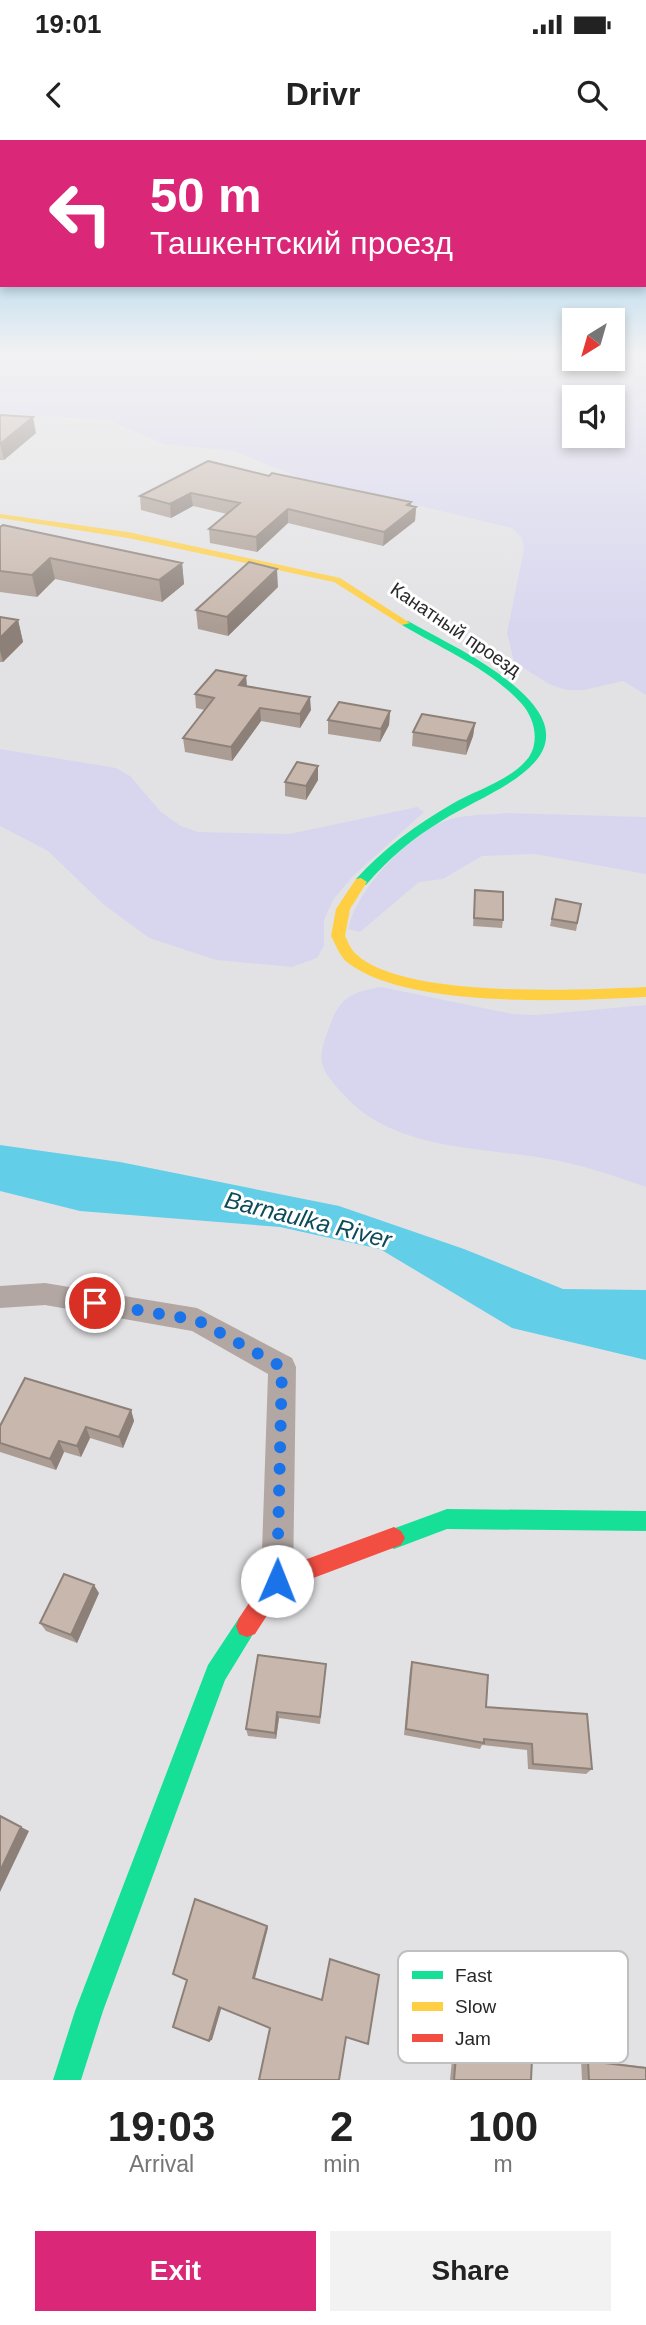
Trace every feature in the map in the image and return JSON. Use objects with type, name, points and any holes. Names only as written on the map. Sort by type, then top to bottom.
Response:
[{"type":"street","name":"Канатный проезд","points":[[0,516],[128,535],[337,580],[366,593],[405,623],[503,684],[525,701],[537,717],[541,733],[538,751],[525,768],[509,780],[426,823],[391,849],[354,891],[340,915],[337,937],[347,957],[369,973],[392,980],[529,996],[646,992]]},
{"type":"street","points":[[0,1297],[45,1294],[197,1320],[282,1367],[277,1581],[216,1673],[89,2011],[67,2080]]},
{"type":"street","points":[[277,1581],[447,1519],[646,1521]]},
{"type":"shaded area","points":[[179,446],[562,446],[562,448],[625,448],[625,446],[646,446],[646,695],[623,681],[584,690],[566,690],[549,684],[514,662],[507,633],[524,549],[522,538],[512,528],[299,477],[233,451]]},
{"type":"shaded area","points":[[0,749],[116,768],[130,776],[161,812],[181,826],[198,832],[289,834],[417,807],[424,812],[353,876],[333,900],[324,920],[324,946],[317,958],[292,967],[216,960],[149,938],[103,904],[48,851],[0,826]]},
{"type":"shaded area","points":[[507,813],[646,817],[646,874],[535,854],[482,856],[443,879],[419,882],[360,932],[348,929],[361,898],[372,882],[413,840],[449,819]]},
{"type":"shaded area","points":[[381,987],[513,1014],[536,1015],[646,1005],[646,1187],[559,1161],[417,1138],[390,1128],[366,1114],[344,1095],[329,1077],[324,1070],[321,1056],[330,1025],[343,1002],[362,991]]},
{"type":"water","name":"Barnaulka River","points":[[0,1145],[120,1162],[339,1206],[464,1249],[563,1289],[646,1290],[646,1360],[512,1328],[380,1249],[280,1227],[80,1211],[0,1191]]},
{"type":"building","points":[[208,461],[269,476],[272,473],[411,502],[407,505],[416,507],[384,532],[288,509],[256,537],[209,529],[240,503],[191,493],[170,504],[140,496]]},
{"type":"building","points":[[3,525],[182,563],[159,580],[50,558],[32,575],[0,571],[0,527]]},
{"type":"building","points":[[249,562],[277,569],[227,617],[196,610]]},
{"type":"building","points":[[0,617],[18,620],[0,638]]},
{"type":"building","points":[[216,670],[246,676],[239,685],[310,697],[300,714],[260,708],[231,747],[183,738],[214,698],[195,694]]},
{"type":"building","points":[[339,702],[390,711],[381,729],[328,720]]},
{"type":"building","points":[[422,714],[475,723],[467,741],[413,732]]},
{"type":"building","points":[[297,762],[318,766],[306,786],[285,782]]},
{"type":"building","points":[[475,890],[503,892],[503,920],[474,918]]},
{"type":"building","points":[[556,899],[581,904],[577,923],[552,919]]},
{"type":"building","points":[[25,1378],[131,1410],[119,1437],[86,1427],[77,1446],[59,1441],[50,1459],[0,1443],[0,1426]]},
{"type":"building","points":[[64,1574],[94,1585],[71,1635],[40,1623]]},
{"type":"building","points":[[258,1655],[326,1664],[320,1717],[277,1712],[275,1733],[246,1729]]},
{"type":"building","points":[[412,1662],[488,1675],[486,1707],[587,1714],[592,1769],[533,1764],[532,1744],[484,1739],[484,1743],[406,1729]]},
{"type":"building","points":[[0,1816],[21,1827],[0,1871]]},
{"type":"building","points":[[195,1899],[267,1926],[253,1978],[322,2000],[330,1959],[379,1975],[368,2044],[346,2037],[339,2080],[259,2080],[270,2028],[219,2007],[209,2041],[173,2027],[187,1980],[173,1974]]},
{"type":"building","points":[[455,2063],[532,2063],[531,2080],[454,2080]]},
{"type":"building","points":[[588,2063],[646,2068],[646,2080],[589,2080]]},
{"type":"traffic: fast","points":[[361,882],[385,857],[426,825],[520,772],[533,759],[540,744],[540,729],[535,715],[512,689],[484,668],[405,623]]},
{"type":"traffic: fast","points":[[394,1538],[447,1519],[646,1521]]},
{"type":"traffic: fast","points":[[67,2080],[89,2011],[216,1673],[247,1626]]},
{"type":"traffic: slow","points":[[0,516],[128,535],[337,580],[405,623]]},
{"type":"traffic: slow","points":[[361,882],[343,909],[338,936],[352,959],[376,973],[409,983],[493,993],[580,995],[646,992]]},
{"type":"traffic: jam","points":[[247,1626],[277,1581],[394,1538]]},
{"type":"route","points":[[95,1303],[197,1320],[282,1367],[277,1581]]}]
